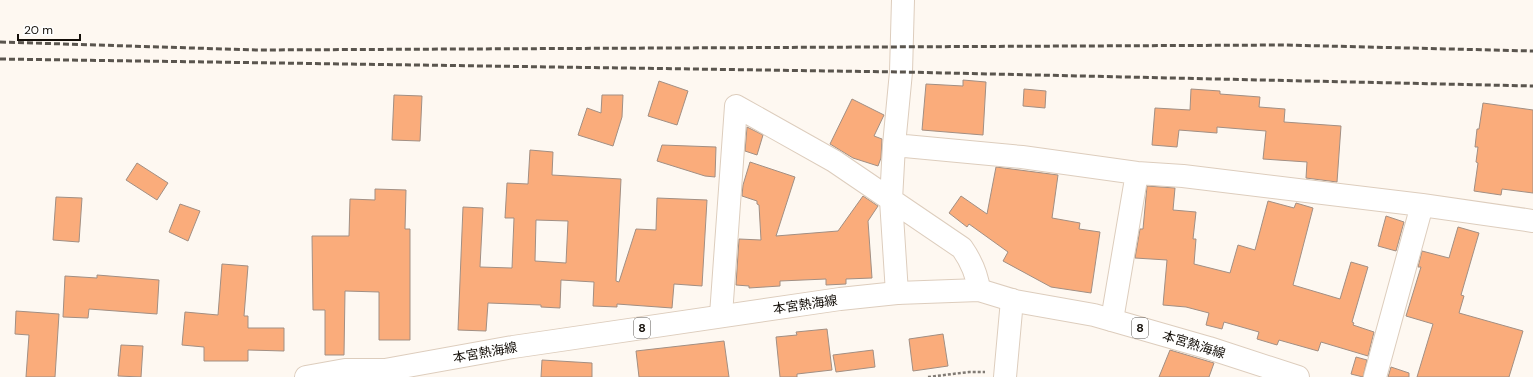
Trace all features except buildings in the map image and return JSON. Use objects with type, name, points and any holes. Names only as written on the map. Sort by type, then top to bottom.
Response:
[{"type":"street","points":[[897,293],[891,200],[894,145],[901,72],[904,0]]},
{"type":"street","points":[[721,316],[736,106],[834,161],[868,182],[891,200],[962,248],[977,276],[979,290]]},
{"type":"street","points":[[894,145],[1022,157],[1138,173],[1183,176],[1422,205],[1533,221]]},
{"type":"street","points":[[1112,320],[1138,173]]},
{"type":"street","points":[[1375,377],[1422,205]]},
{"type":"street","name":"本宮熱海線","points":[[306,377],[386,370],[513,347],[840,299],[897,293],[979,290],[1012,300],[1094,315],[1209,348],[1298,377]]},
{"type":"street","points":[[1005,374],[1012,300]]},
{"type":"path","points":[[928,377],[969,372],[1005,374]]},
{"type":"railway","points":[[0,42],[256,50],[1284,45],[1533,51]]},
{"type":"railway","points":[[0,59],[901,72],[1533,86]]}]
